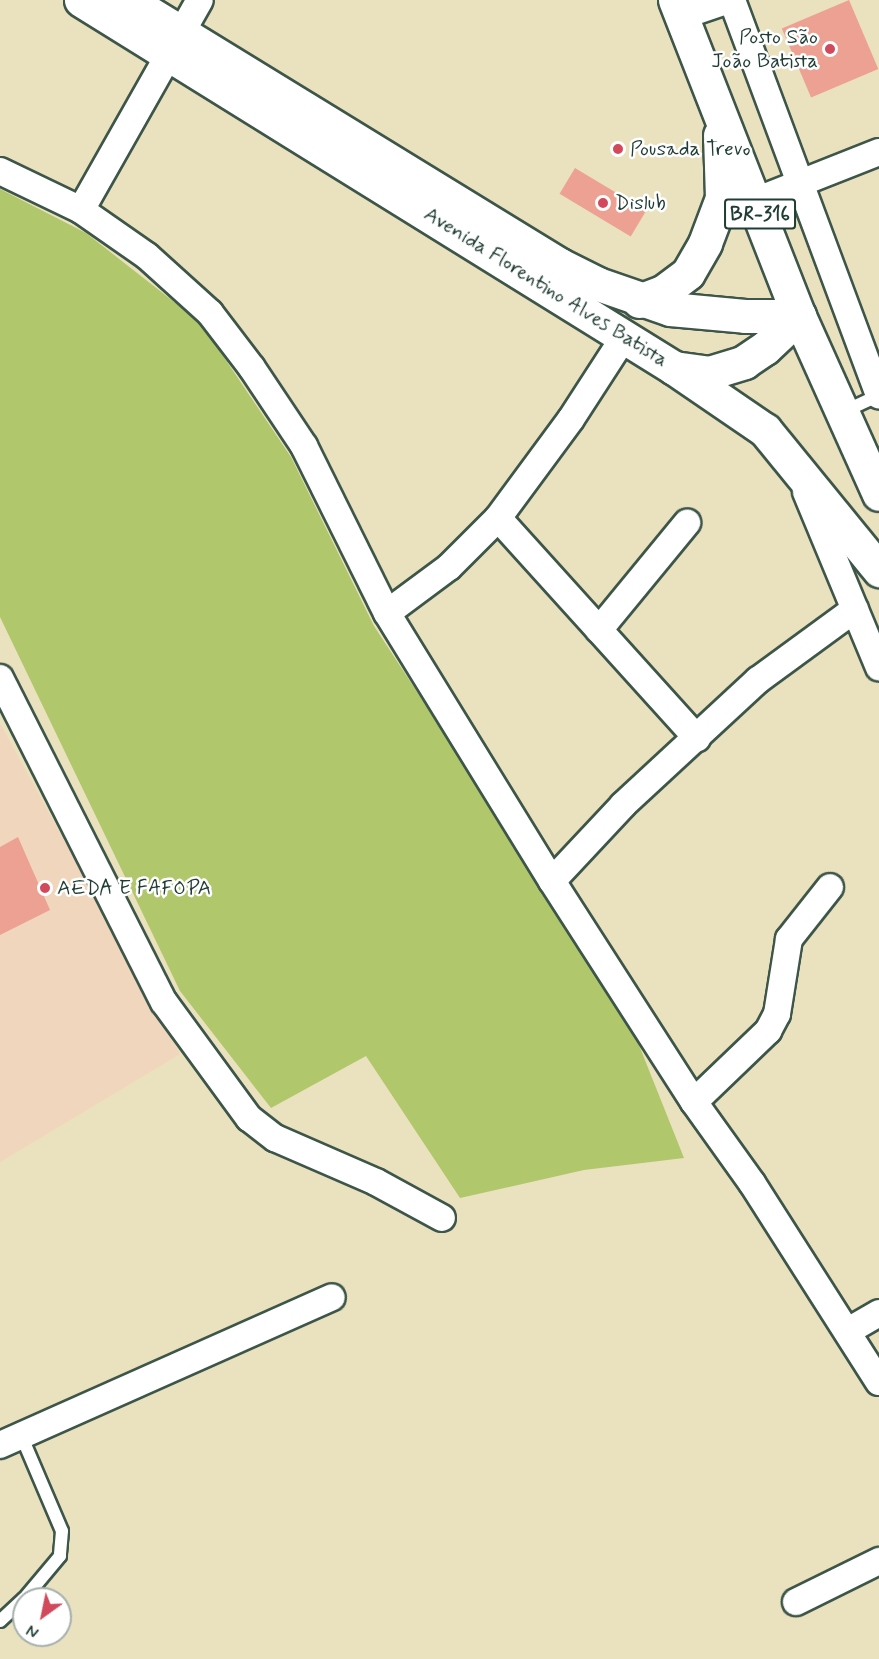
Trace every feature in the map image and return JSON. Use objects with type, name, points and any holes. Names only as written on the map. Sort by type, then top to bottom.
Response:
[{"type":"main road","name":"Avenida Florentino Alves Batista","points":[[81,0],[176,43],[552,276],[624,337],[674,368],[709,373],[744,363],[765,348],[799,316]]},
{"type":"main road","name":"Avenida Florentino Alves Batista","points":[[128,0],[176,43]]},
{"type":"main road","name":"BR-316","points":[[679,8],[799,316],[845,411],[879,494]]},
{"type":"main road","points":[[639,301],[663,292],[688,273],[705,243],[722,198],[719,112]]},
{"type":"main road","name":"Avenida Florentino Alves Batista","points":[[552,276],[639,301],[694,312],[799,316]]},
{"type":"main road","points":[[674,368],[765,430],[879,570]]},
{"type":"street","points":[[81,210],[200,0]]},
{"type":"street","points":[[679,8],[731,0],[879,395]]},
{"type":"street","points":[[755,201],[879,152]]},
{"type":"street","points":[[0,171],[81,210],[147,256],[210,313],[252,368],[304,446],[387,613],[552,881],[694,1102],[753,1183],[879,1383]]},
{"type":"street","points":[[387,613],[449,567],[498,518],[571,419],[624,337]]},
{"type":"street","points":[[795,464],[879,668]]},
{"type":"street","points":[[498,518],[697,738]]},
{"type":"street","points":[[599,630],[687,523]]},
{"type":"street","points":[[552,881],[622,805],[758,680],[855,609]]},
{"type":"street","points":[[0,678],[164,1002],[249,1118],[275,1138],[376,1182],[442,1218]]},
{"type":"street","points":[[694,1102],[768,1031],[777,1014],[789,939],[830,887]]},
{"type":"street","points":[[10,1440],[332,1297]]},
{"type":"street","points":[[848,1331],[879,1313]]},
{"type":"street","points":[[796,1602],[879,1561]]},
{"type":"lane","points":[[845,411],[879,395]]},
{"type":"lane","points":[[10,1440],[62,1531],[60,1556],[34,1587]]},
{"type":"lane","points":[[0,1621],[12,1610]]},
{"type":"shaded area","name":"AEDA E FAFOPA","points":[[0,723],[180,1054],[0,1162]]},
{"type":"green space","points":[[0,189],[86,233],[201,323],[291,457],[374,626],[625,1010],[684,1158],[584,1170],[460,1198],[366,1056],[271,1108],[180,991],[0,617]]},
{"type":"building","name":"Posto São João Batista","points":[[849,0],[878,69],[811,98],[782,29]]},
{"type":"building","name":"Dislub","points":[[575,168],[646,211],[631,236],[560,194]]},
{"type":"building","points":[[18,837],[50,910],[0,935],[0,847]]},
{"type":"place","name":"Posto São João Batista","points":[[830,49]]},
{"type":"place","name":"Pousada Trevo","points":[[618,149]]},
{"type":"place","name":"Dislub","points":[[603,203]]},
{"type":"place","name":"AEDA E FAFOPA","points":[[45,888]]}]
